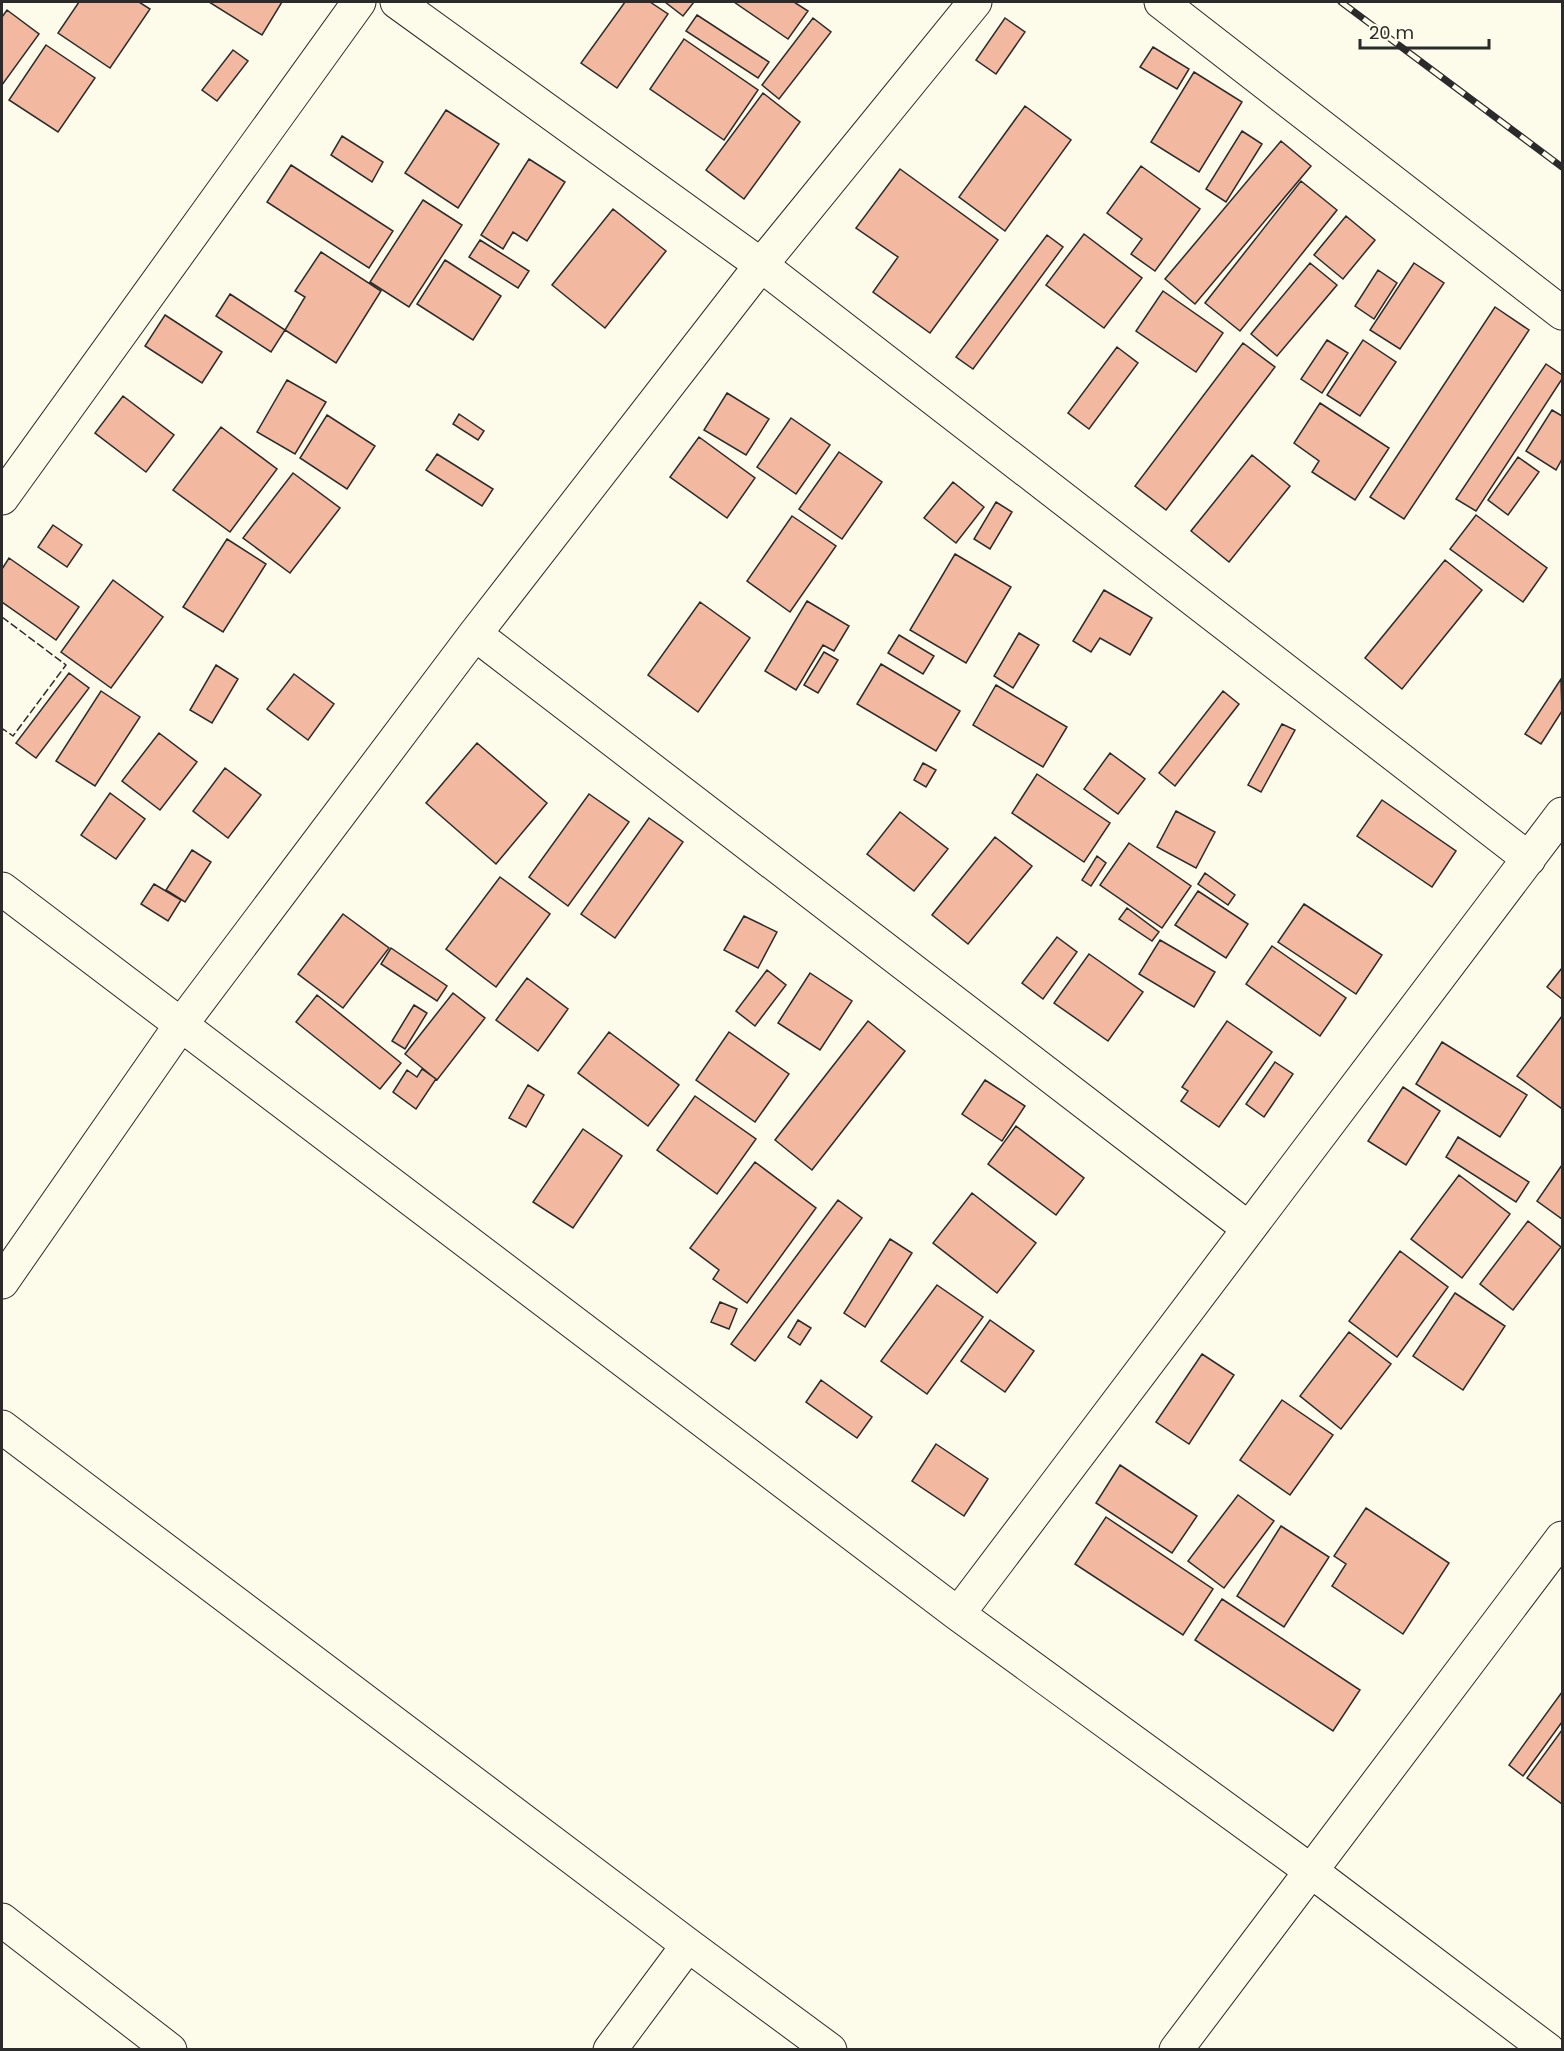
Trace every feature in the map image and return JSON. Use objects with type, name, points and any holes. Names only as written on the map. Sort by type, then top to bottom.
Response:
[{"type":"street","points":[[2,498],[359,2]]},
{"type":"street","points":[[397,2],[761,265],[1529,859]]},
{"type":"street","points":[[6,1269],[180,1026],[475,634],[761,265],[975,2]]},
{"type":"street","points":[[1161,2],[1563,313]]},
{"type":"street","points":[[475,634],[1248,1228]]},
{"type":"street","points":[[958,1614],[1563,814]]},
{"type":"street","points":[[2,890],[958,1614],[1311,1871],[1548,2049]]},
{"type":"street","points":[[2,1427],[688,1946],[830,2049]]},
{"type":"street","points":[[1176,2049],[1563,1538]]},
{"type":"street","points":[[2,1920],[170,2049]]},
{"type":"street","points":[[610,2049],[688,1946]]},
{"type":"building","points":[[79,2],[139,2],[150,9],[110,68],[58,33]]},
{"type":"building","points":[[209,2],[282,2],[262,35]]},
{"type":"building","points":[[625,2],[650,2],[668,14],[617,88],[581,63]]},
{"type":"building","points":[[665,2],[694,2],[683,16]]},
{"type":"building","points":[[734,2],[794,2],[808,11],[788,39]]},
{"type":"building","points":[[7,10],[39,34],[2,85],[2,17]]},
{"type":"building","points":[[697,15],[769,62],[758,78],[686,31]]},
{"type":"building","points":[[813,18],[831,32],[779,99],[762,85]]},
{"type":"building","points":[[1005,18],[1025,32],[996,74],[976,60]]},
{"type":"building","points":[[684,39],[758,90],[724,140],[650,89]]},
{"type":"building","points":[[46,45],[95,78],[58,132],[9,100]]},
{"type":"building","points":[[1153,47],[1189,69],[1177,89],[1140,67]]},
{"type":"building","points":[[233,50],[248,61],[217,101],[202,90]]},
{"type":"building","points":[[1194,72],[1242,102],[1199,172],[1151,142]]},
{"type":"building","points":[[763,93],[800,122],[744,199],[706,170]]},
{"type":"building","points":[[1025,106],[1071,140],[1005,231],[959,197]]},
{"type":"building","points":[[446,110],[499,144],[458,208],[405,173]]},
{"type":"building","points":[[1242,131],[1262,144],[1226,202],[1206,189]]},
{"type":"building","points":[[342,136],[383,162],[372,182],[331,155]]},
{"type":"building","points":[[1281,141],[1311,166],[1195,304],[1165,279]]},
{"type":"building","points":[[529,159],[565,182],[527,241],[513,232],[503,249],[481,235]]},
{"type":"building","points":[[291,165],[393,231],[369,268],[267,202]]},
{"type":"building","points":[[1141,166],[1200,209],[1155,271],[1131,254],[1142,239],[1107,213]]},
{"type":"building","points":[[900,169],[998,240],[930,333],[873,292],[898,257],[856,228]]},
{"type":"building","points":[[1301,181],[1337,210],[1240,331],[1205,303]]},
{"type":"building","points":[[423,200],[462,225],[409,307],[370,282]]},
{"type":"building","points":[[613,209],[666,251],[605,328],[552,285]]},
{"type":"building","points":[[1346,216],[1375,240],[1343,279],[1314,255]]},
{"type":"building","points":[[1084,234],[1142,278],[1104,328],[1046,285]]},
{"type":"building","points":[[1047,235],[1063,247],[973,369],[956,357]]},
{"type":"building","points":[[480,240],[529,271],[518,288],[469,257]]},
{"type":"building","points":[[321,252],[381,291],[336,363],[285,330],[305,297],[295,291]]},
{"type":"building","points":[[445,260],[501,296],[473,340],[417,304]]},
{"type":"building","points":[[1310,263],[1337,285],[1277,356],[1251,334]]},
{"type":"building","points":[[1414,263],[1444,283],[1400,349],[1370,330]]},
{"type":"building","points":[[1378,270],[1397,283],[1374,319],[1355,306]]},
{"type":"building","points":[[1163,291],[1223,333],[1196,372],[1136,331]]},
{"type":"building","points":[[230,294],[285,330],[271,352],[216,316]]},
{"type":"building","points":[[1495,307],[1529,330],[1404,519],[1370,497]]},
{"type":"building","points":[[165,315],[222,352],[202,383],[145,346]]},
{"type":"building","points":[[1327,340],[1348,353],[1322,393],[1301,379]]},
{"type":"building","points":[[1363,340],[1396,362],[1360,416],[1327,395]]},
{"type":"building","points":[[1243,343],[1275,367],[1166,510],[1135,486]]},
{"type":"building","points":[[1117,347],[1138,363],[1089,429],[1068,413]]},
{"type":"building","points":[[1546,364],[1562,375],[1562,379],[1476,511],[1456,499]]},
{"type":"building","points":[[287,380],[326,402],[295,454],[257,432]]},
{"type":"building","points":[[727,393],[769,419],[746,455],[704,430]]},
{"type":"building","points":[[123,396],[174,435],[146,472],[95,433]]},
{"type":"building","points":[[1320,403],[1389,448],[1355,500],[1312,472],[1319,461],[1294,443]]},
{"type":"building","points":[[1552,410],[1562,416],[1562,459],[1556,470],[1526,451]]},
{"type":"building","points":[[459,414],[484,431],[478,440],[453,424]]},
{"type":"building","points":[[327,415],[375,446],[347,489],[300,458]]},
{"type":"building","points":[[791,418],[830,445],[796,494],[757,467]]},
{"type":"building","points":[[221,427],[277,469],[230,532],[173,490]]},
{"type":"building","points":[[699,437],[755,478],[727,518],[670,477]]},
{"type":"building","points":[[839,452],[882,482],[842,539],[799,509]]},
{"type":"building","points":[[437,454],[493,489],[482,506],[426,470]]},
{"type":"building","points":[[1252,455],[1290,486],[1229,562],[1191,531]]},
{"type":"building","points":[[1518,457],[1539,472],[1508,515],[1488,500]]},
{"type":"building","points":[[293,473],[340,508],[290,573],[243,538]]},
{"type":"building","points":[[953,482],[984,507],[956,543],[924,518]]},
{"type":"building","points":[[996,502],[1012,512],[990,549],[974,539]]},
{"type":"building","points":[[1476,515],[1547,568],[1523,602],[1450,549]]},
{"type":"building","points":[[792,516],[836,546],[790,612],[747,581]]},
{"type":"building","points":[[53,525],[82,545],[67,567],[38,547]]},
{"type":"building","points":[[227,539],[266,564],[223,632],[183,607]]},
{"type":"building","points":[[955,554],[1011,587],[966,663],[910,630]]},
{"type":"building","points":[[9,558],[79,607],[56,640],[2,602],[2,569]]},
{"type":"building","points":[[1445,560],[1482,590],[1402,689],[1365,658]]},
{"type":"building","points":[[113,580],[163,617],[111,688],[61,652]]},
{"type":"building","points":[[1104,590],[1152,618],[1130,655],[1100,638],[1091,652],[1073,641]]},
{"type":"building","points":[[807,601],[849,626],[834,651],[823,645],[796,690],[765,671]]},
{"type":"building","points":[[700,602],[750,638],[698,712],[648,675]]},
{"type":"building","points":[[1019,633],[1039,645],[1013,688],[994,676]]},
{"type":"building","points":[[899,635],[934,656],[923,674],[888,653]]},
{"type":"building","points":[[824,652],[838,660],[818,693],[804,685]]},
{"type":"building","points":[[881,664],[960,711],[936,751],[857,704]]},
{"type":"building","points":[[216,665],[238,679],[212,723],[190,710]]},
{"type":"building","points":[[69,673],[89,688],[36,758],[16,743]]},
{"type":"building","points":[[294,674],[334,704],[308,740],[267,709]]},
{"type":"building","points":[[1561,679],[1562,711],[1541,744],[1525,734]]},
{"type":"building","points":[[996,685],[1067,727],[1043,767],[973,725]]},
{"type":"building","points":[[101,691],[140,717],[95,786],[56,761]]},
{"type":"building","points":[[1223,691],[1239,704],[1175,786],[1159,773]]},
{"type":"building","points":[[1282,724],[1295,730],[1261,792],[1248,785]]},
{"type":"building","points":[[159,733],[197,762],[160,810],[122,781]]},
{"type":"building","points":[[477,743],[547,803],[496,864],[426,803]]},
{"type":"building","points":[[1110,753],[1145,779],[1118,814],[1084,789]]},
{"type":"building","points":[[923,763],[936,770],[926,787],[914,780]]},
{"type":"building","points":[[225,768],[261,795],[228,838],[193,811]]},
{"type":"building","points":[[1037,774],[1110,823],[1084,862],[1012,813]]},
{"type":"building","points":[[110,793],[145,819],[116,859],[81,835]]},
{"type":"building","points":[[589,794],[629,822],[568,906],[529,877]]},
{"type":"building","points":[[1382,800],[1456,851],[1432,887],[1357,836]]},
{"type":"building","points":[[1176,811],[1215,832],[1196,868],[1157,847]]},
{"type":"building","points":[[900,812],[948,849],[914,891],[867,854]]},
{"type":"building","points":[[649,818],[683,842],[615,938],[581,914]]},
{"type":"building","points":[[995,837],[1032,866],[968,944],[932,915]]},
{"type":"building","points":[[1129,843],[1191,886],[1162,928],[1100,885]]},
{"type":"building","points":[[192,850],[211,862],[185,902],[166,890]]},
{"type":"building","points":[[1097,856],[1106,863],[1091,886],[1082,880]]},
{"type":"building","points":[[1205,873],[1235,895],[1228,905],[1198,884]]},
{"type":"building","points":[[500,877],[550,914],[496,987],[446,949]]},
{"type":"building","points":[[154,884],[181,900],[168,921],[141,904]]},
{"type":"building","points":[[1198,891],[1248,924],[1226,958],[1175,925]]},
{"type":"building","points":[[1304,904],[1382,955],[1356,994],[1278,942]]},
{"type":"building","points":[[1127,908],[1159,932],[1152,941],[1119,919]]},
{"type":"building","points":[[343,914],[389,948],[343,1008],[298,974]]},
{"type":"building","points":[[744,916],[777,932],[758,968],[724,950]]},
{"type":"building","points":[[1057,937],[1077,952],[1043,999],[1022,983]]},
{"type":"building","points":[[1160,940],[1215,972],[1194,1007],[1139,974]]},
{"type":"building","points":[[1272,946],[1346,998],[1320,1036],[1246,984]]},
{"type":"building","points":[[391,948],[447,986],[437,1001],[381,964]]},
{"type":"building","points":[[1089,954],[1143,992],[1108,1041],[1054,1003]]},
{"type":"building","points":[[1562,968],[1562,999],[1547,987]]},
{"type":"building","points":[[767,970],[786,985],[755,1026],[736,1011]]},
{"type":"building","points":[[810,973],[852,1001],[820,1050],[778,1023]]},
{"type":"building","points":[[527,978],[568,1009],[538,1051],[496,1020]]},
{"type":"building","points":[[453,993],[485,1018],[437,1080],[405,1054]]},
{"type":"building","points":[[317,995],[401,1063],[380,1089],[296,1022]]},
{"type":"building","points":[[414,1005],[427,1013],[405,1049],[392,1041]]},
{"type":"building","points":[[1562,1016],[1562,1106],[1561,1108],[1517,1076]]},
{"type":"building","points":[[868,1021],[905,1051],[812,1170],[775,1140]]},
{"type":"building","points":[[1227,1021],[1272,1052],[1219,1127],[1181,1101],[1188,1091],[1182,1087]]},
{"type":"building","points":[[609,1032],[679,1085],[648,1126],[578,1073]]},
{"type":"building","points":[[729,1032],[789,1074],[755,1122],[696,1080]]},
{"type":"building","points":[[1442,1042],[1527,1095],[1500,1137],[1416,1084]]},
{"type":"building","points":[[1275,1062],[1293,1074],[1264,1117],[1246,1104]]},
{"type":"building","points":[[422,1069],[436,1079],[416,1109],[393,1092],[407,1070],[417,1077]]},
{"type":"building","points":[[985,1080],[1025,1106],[1002,1141],[962,1114]]},
{"type":"building","points":[[528,1085],[544,1095],[526,1127],[509,1118]]},
{"type":"building","points":[[1403,1087],[1440,1111],[1406,1165],[1368,1141]]},
{"type":"building","points":[[695,1096],[756,1139],[717,1194],[657,1150]]},
{"type":"building","points":[[1016,1126],[1084,1178],[1056,1215],[988,1164]]},
{"type":"building","points":[[583,1129],[622,1156],[573,1228],[533,1202]]},
{"type":"building","points":[[1458,1137],[1529,1182],[1516,1202],[1446,1157]]},
{"type":"building","points":[[755,1162],[816,1208],[747,1303],[713,1279],[719,1270],[690,1248]]},
{"type":"building","points":[[1562,1165],[1562,1219],[1537,1201]]},
{"type":"building","points":[[1459,1175],[1510,1214],[1462,1278],[1411,1239]]},
{"type":"building","points":[[972,1193],[1036,1243],[997,1293],[933,1243]]},
{"type":"building","points":[[838,1200],[862,1218],[755,1361],[731,1344]]},
{"type":"building","points":[[1528,1221],[1561,1247],[1513,1310],[1480,1284]]},
{"type":"building","points":[[890,1239],[912,1253],[865,1327],[844,1313]]},
{"type":"building","points":[[1400,1251],[1448,1287],[1397,1357],[1349,1321]]},
{"type":"building","points":[[937,1285],[983,1317],[927,1394],[881,1361]]},
{"type":"building","points":[[1455,1293],[1505,1326],[1463,1390],[1413,1356]]},
{"type":"building","points":[[720,1302],[737,1309],[729,1329],[711,1322]]},
{"type":"building","points":[[798,1320],[811,1328],[800,1345],[788,1337]]},
{"type":"building","points":[[990,1320],[1034,1351],[1005,1392],[961,1361]]},
{"type":"building","points":[[1349,1332],[1391,1364],[1341,1429],[1300,1396]]},
{"type":"building","points":[[1202,1354],[1234,1375],[1189,1444],[1156,1422]]},
{"type":"building","points":[[821,1380],[872,1417],[857,1438],[806,1402]]},
{"type":"building","points":[[1282,1400],[1333,1435],[1290,1495],[1240,1460]]},
{"type":"building","points":[[936,1444],[988,1479],[964,1516],[912,1481]]},
{"type":"building","points":[[1120,1465],[1197,1516],[1172,1553],[1096,1503]]},
{"type":"building","points":[[1238,1495],[1274,1521],[1224,1588],[1188,1561]]},
{"type":"building","points":[[1366,1508],[1449,1563],[1403,1634],[1332,1586],[1346,1564],[1334,1556]]},
{"type":"building","points":[[1106,1517],[1213,1589],[1183,1635],[1075,1564]]},
{"type":"building","points":[[1281,1526],[1329,1557],[1284,1627],[1237,1596]]},
{"type":"building","points":[[1222,1599],[1360,1690],[1333,1731],[1195,1640]]},
{"type":"building","points":[[1562,1692],[1562,1722],[1523,1776],[1509,1765]]},
{"type":"building","points":[[1562,1730],[1562,1804],[1527,1778]]},
{"type":"railway","points":[[1341,2],[1562,167]]},
{"type":"fence","points":[[2,617],[66,665],[13,736],[3,729],[2,732]]}]
